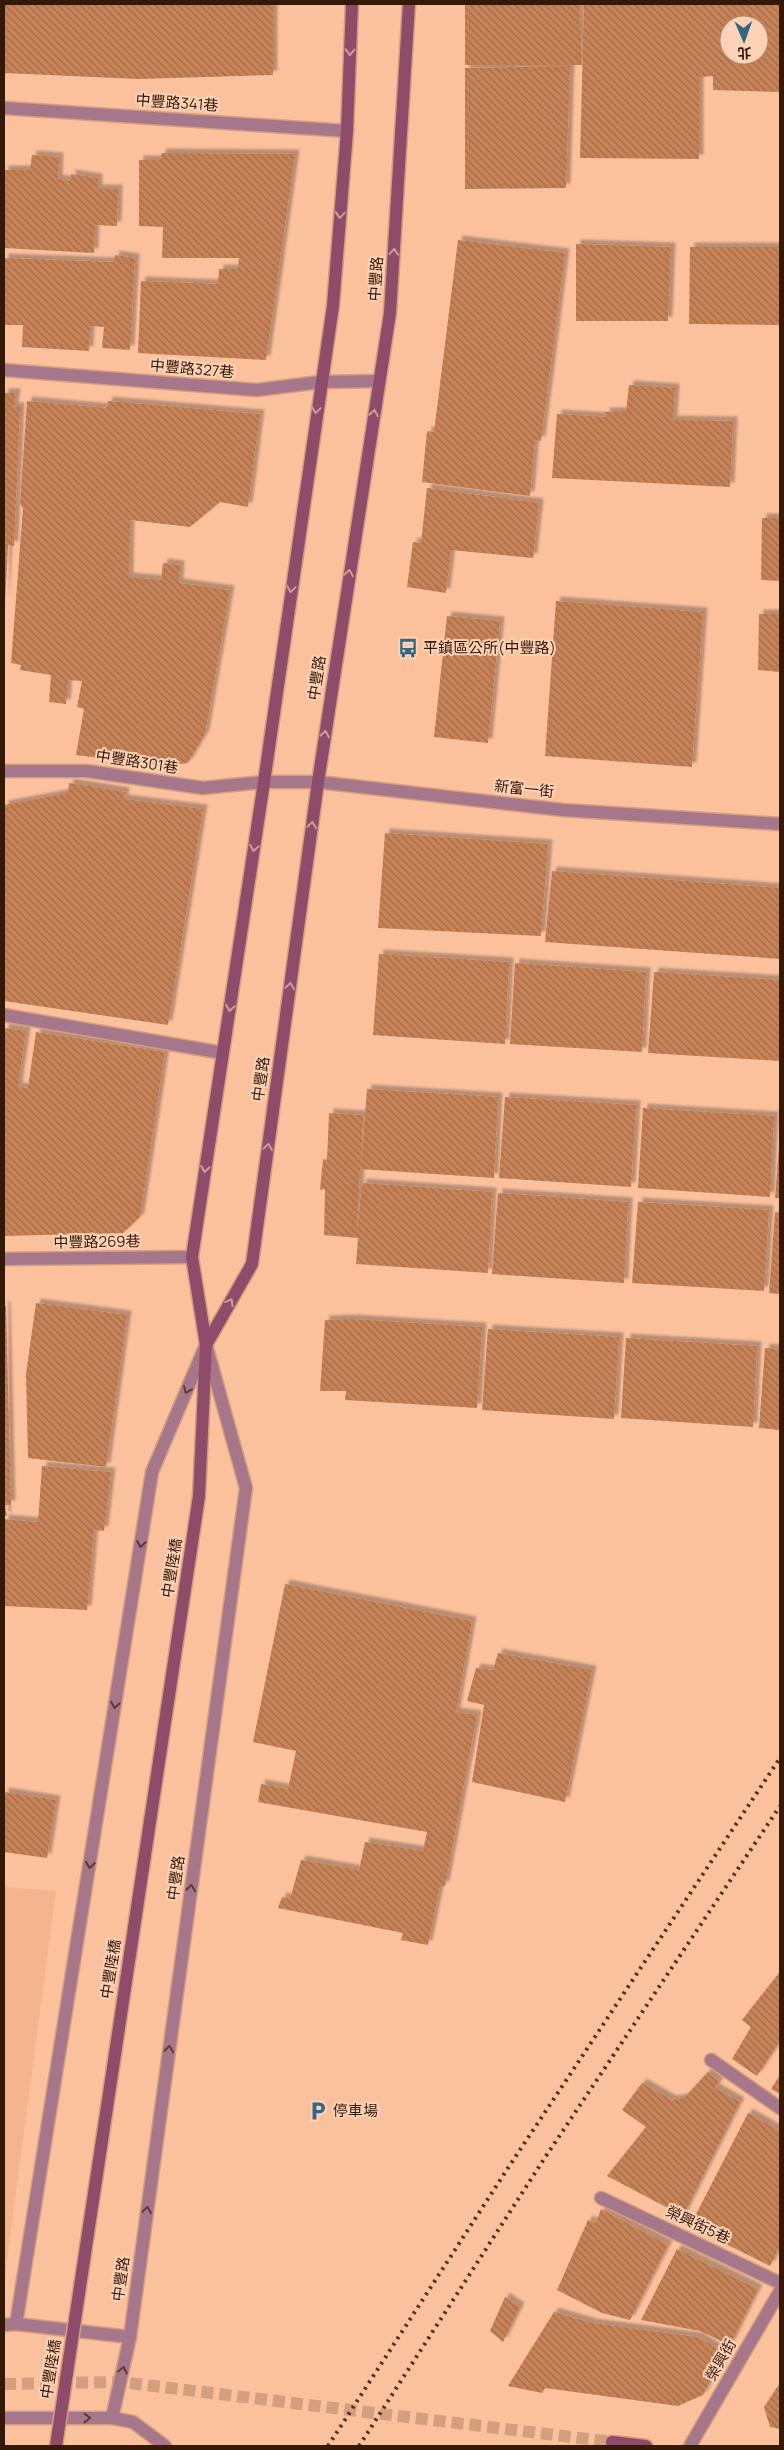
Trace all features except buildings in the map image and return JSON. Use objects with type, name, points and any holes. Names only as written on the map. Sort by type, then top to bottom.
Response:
[{"type":"main road","name":"中豐路","points":[[199,1496],[206,1345],[192,1257],[264,782],[320,382],[333,306],[348,131],[352,4]]},
{"type":"main road","name":"中豐路","points":[[206,1345],[252,1264],[318,782],[378,381],[390,313],[409,4]]},
{"type":"main road","name":"中豐陸橋","points":[[56,2446],[199,1496]]},
{"type":"main road","points":[[612,2442],[646,2446]]},
{"type":"street","name":"中豐路341巷","points":[[4,108],[348,131]]},
{"type":"street","name":"中豐路327巷","points":[[4,370],[258,390],[320,382],[378,381]]},
{"type":"street","name":"中豐路301巷","points":[[4,771],[87,771],[203,788],[264,782]]},
{"type":"street","name":"新富一街","points":[[264,782],[318,782],[564,810],[780,824]]},
{"type":"street","points":[[4,1015],[223,1053]]},
{"type":"street","name":"中豐路269巷","points":[[4,1259],[192,1257]]},
{"type":"street","points":[[130,2337],[10,2324],[152,1472],[206,1345]]},
{"type":"street","name":"中豐路","points":[[112,2418],[130,2337],[246,1488],[206,1345]]},
{"type":"street","points":[[711,2060],[780,2108]]},
{"type":"street","name":"榮興街5巷","points":[[601,2198],[780,2283]]},
{"type":"street","name":"榮興街","points":[[690,2446],[780,2291]]},
{"type":"street","points":[[4,2418],[112,2418],[133,2422],[165,2446]]},
{"type":"shaded area","points":[[4,1887],[56,1891],[4,2283]]},
{"type":"tunnel","points":[[4,2384],[121,2382],[612,2442]]},
{"type":"railway","points":[[328,2446],[506,2171],[780,1758]]},
{"type":"railway","points":[[359,2446],[544,2159],[780,1806]]},
{"type":"place","name":"平鎮區公所(中豐路)","points":[[408,648]]},
{"type":"place","name":"停車場","points":[[318,2111]]}]
